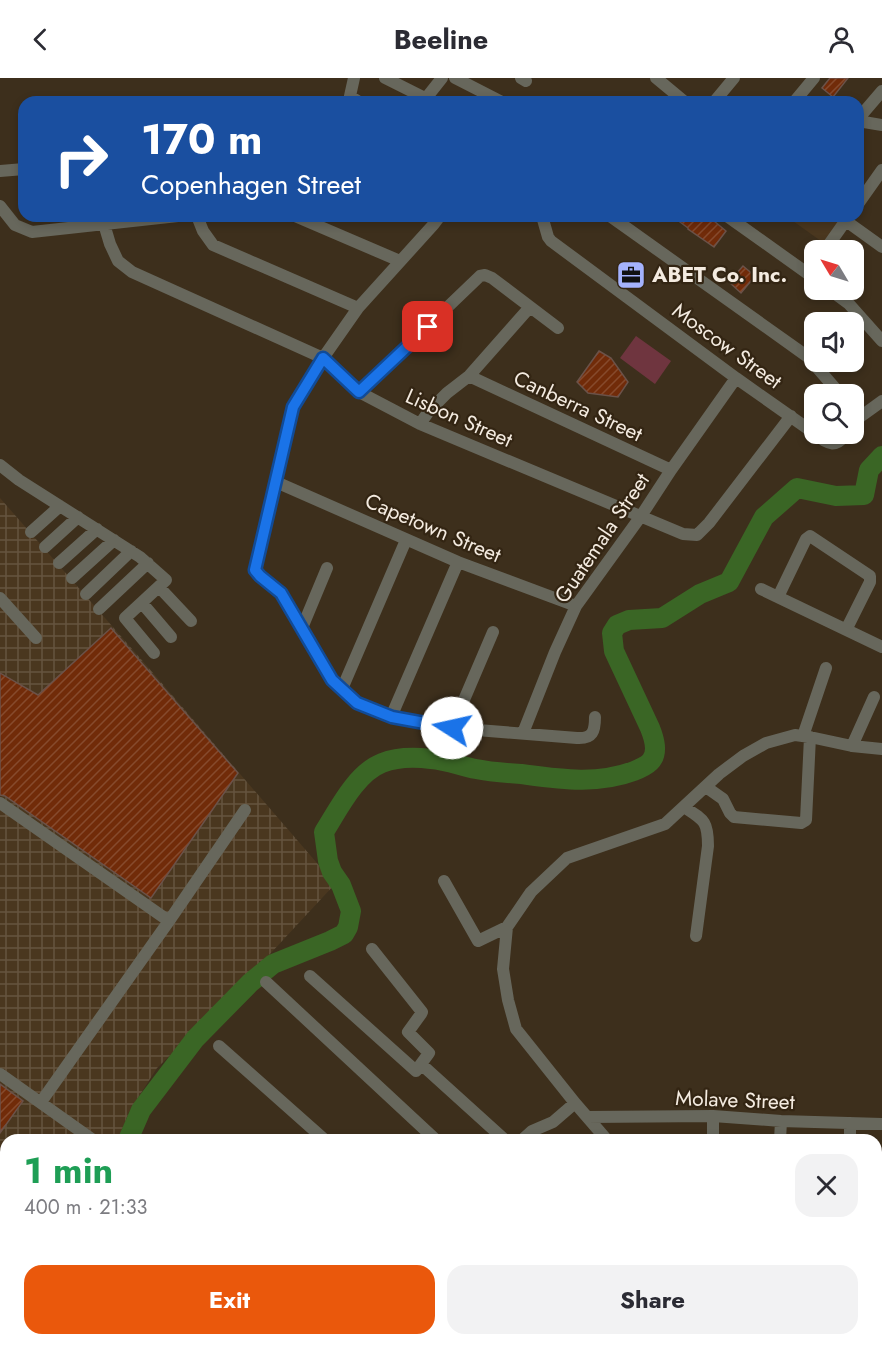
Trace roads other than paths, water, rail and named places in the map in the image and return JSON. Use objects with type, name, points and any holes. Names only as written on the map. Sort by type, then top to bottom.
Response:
[{"type":"street","points":[[350,96],[354,78]]},
{"type":"street","points":[[385,78],[418,96]]},
{"type":"street","points":[[430,96],[442,78]]},
{"type":"street","points":[[455,78],[490,96]]},
{"type":"street","points":[[656,78],[678,96]]},
{"type":"street","points":[[719,96],[734,78]]},
{"type":"street","points":[[799,96],[814,78]]},
{"type":"street","points":[[864,113],[882,91]]},
{"type":"street","points":[[864,121],[882,125]]},
{"type":"street","points":[[0,171],[18,169]]},
{"type":"street","points":[[864,196],[882,170]]},
{"type":"street","points":[[0,206],[15,225],[32,232],[122,222]]},
{"type":"street","points":[[199,222],[213,245],[358,308]]},
{"type":"street","points":[[309,222],[400,261]]},
{"type":"street","points":[[436,222],[358,308],[323,358],[293,407],[255,570],[281,593],[332,680],[357,703],[392,717],[452,728],[585,738],[594,730],[596,717]]},
{"type":"street","name":"Moscow Street","points":[[544,222],[551,241],[804,426]]},
{"type":"street","points":[[618,222],[808,357],[831,384]]},
{"type":"street","points":[[736,222],[804,268]]},
{"type":"street","points":[[832,240],[846,222]]},
{"type":"street","points":[[852,222],[882,247]]},
{"type":"street","name":"Lisbon Street","points":[[104,224],[118,261],[132,272],[323,358],[359,392],[420,424],[683,534],[697,535],[709,523],[790,416]]},
{"type":"street","points":[[359,392],[480,276],[485,275],[492,278],[558,328]]},
{"type":"street","points":[[844,300],[882,341]]},
{"type":"street","points":[[420,424],[447,393],[469,376],[530,307]]},
{"type":"street","name":"Canberra Street","points":[[469,376],[671,470]]},
{"type":"street","name":"Guatemala Street","points":[[523,733],[576,606],[736,378]]},
{"type":"street","points":[[864,412],[882,401]]},
{"type":"street","points":[[0,465],[19,480],[131,551],[166,580],[125,618],[154,653]]},
{"type":"street","name":"Capetown Street","points":[[276,482],[458,562],[576,606]]},
{"type":"street","points":[[31,531],[60,506]]},
{"type":"street","points":[[45,547],[78,517]]},
{"type":"street","points":[[59,563],[97,529]]},
{"type":"street","points":[[778,597],[806,539],[810,536],[870,576],[870,582],[846,630]]},
{"type":"street","points":[[72,579],[114,540]]},
{"type":"street","points":[[342,689],[406,540]]},
{"type":"street","points":[[86,594],[131,551]]},
{"type":"street","points":[[392,717],[458,562]]},
{"type":"street","points":[[99,609],[148,563]]},
{"type":"street","points":[[302,628],[327,568]]},
{"type":"street","points":[[159,587],[191,621]]},
{"type":"street","points":[[760,589],[882,647]]},
{"type":"street","points":[[0,598],[36,638]]},
{"type":"street","points":[[142,603],[171,637]]},
{"type":"street","points":[[452,728],[493,632]]},
{"type":"street","points":[[706,786],[723,799],[729,813],[734,817],[804,822],[806,820],[807,736],[826,668]]},
{"type":"street","points":[[852,746],[874,697]]},
{"type":"street","points":[[602,1134],[516,1029],[507,1000],[503,969],[507,927],[531,892],[567,858],[665,824],[719,774],[743,756],[766,743],[795,735],[852,746],[882,749]]},
{"type":"street","points":[[0,803],[169,921]]},
{"type":"street","points":[[684,807],[706,824],[708,834],[696,936]]},
{"type":"street","points":[[41,1102],[245,810]]},
{"type":"street","points":[[444,881],[478,941],[507,927]]},
{"type":"street","points":[[310,976],[416,1071],[429,1053],[408,1031],[422,1012],[372,949]]},
{"type":"street","points":[[266,982],[430,1134]]},
{"type":"street","points":[[219,1046],[318,1134]]},
{"type":"street","points":[[421,1064],[498,1134]]},
{"type":"street","points":[[0,1074],[85,1134]]},
{"type":"street","points":[[529,1134],[553,1122],[575,1103]]},
{"type":"street","points":[[713,1116],[713,1134]]},
{"type":"street","name":"Molave Street","points":[[586,1117],[713,1116],[882,1124]]},
{"type":"street","points":[[780,1134],[781,1121]]},
{"type":"street","points":[[850,1123],[850,1134]]},
{"type":"waterway","points":[[131,1134],[141,1110],[195,1039],[250,983],[273,964],[344,934],[351,911],[328,861],[324,832],[348,793],[364,775],[382,763],[406,758],[437,760],[493,772],[578,780],[606,778],[644,766],[653,758],[654,741],[614,651],[612,633],[617,625],[629,620],[662,618],[700,594],[729,582],[764,517],[797,488],[836,496],[864,495],[869,470],[882,456]]},
{"type":"place","name":"ABET Co. Inc.","points":[[631,275]]}]
